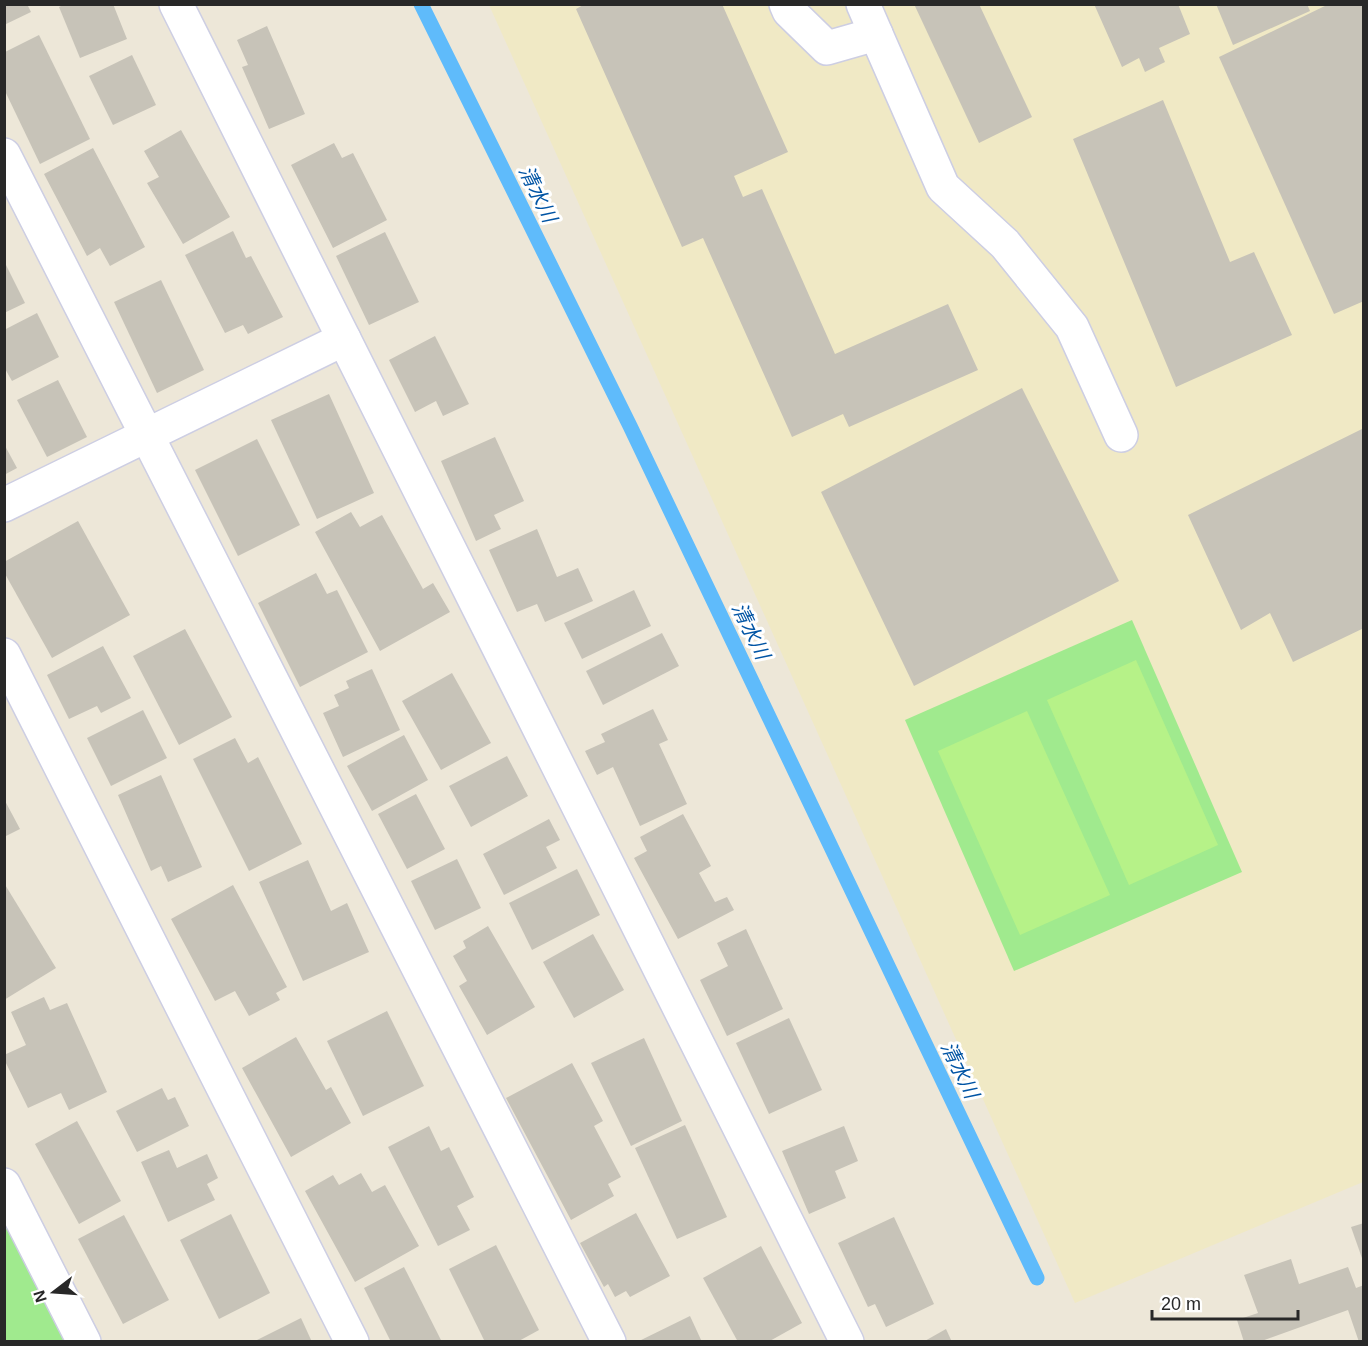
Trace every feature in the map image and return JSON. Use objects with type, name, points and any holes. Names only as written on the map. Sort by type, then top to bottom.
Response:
[{"type":"street","points":[[176,4],[846,1341]]},
{"type":"street","points":[[786,4],[789,11],[827,48],[876,34]]},
{"type":"street","points":[[863,4],[943,187],[1005,244],[1072,327],[1121,435]]},
{"type":"street","points":[[4,155],[609,1341]]},
{"type":"street","points":[[4,505],[344,339]]},
{"type":"street","points":[[4,655],[352,1341]]},
{"type":"street","points":[[4,1185],[84,1341]]},
{"type":"shaded area","points":[[489,5],[1363,5],[1363,1182],[1075,1303]]},
{"type":"green space","points":[[1132,620],[1242,872],[1014,971],[905,720]]},
{"type":"green space","points":[[1136,660],[1218,845],[1129,885],[1047,700]]},
{"type":"green space","points":[[1027,711],[1110,895],[1020,935],[938,751]]},
{"type":"green space","points":[[5,1220],[67,1341],[5,1341]]},
{"type":"building","points":[[4,4],[27,4],[31,12],[4,25]]},
{"type":"building","points":[[65,4],[113,4],[127,39],[80,58],[59,7]]},
{"type":"building","points":[[585,4],[722,4],[788,152],[734,176],[743,197],[762,189],[835,354],[948,304],[978,370],[849,427],[843,414],[792,437],[703,238],[682,247],[576,9]]},
{"type":"building","points":[[914,4],[979,4],[1032,117],[979,143]]},
{"type":"building","points":[[1094,4],[1178,4],[1190,34],[1159,48],[1165,62],[1145,72],[1139,58],[1122,67]]},
{"type":"building","points":[[1216,4],[1307,4],[1310,11],[1233,45]]},
{"type":"building","points":[[1329,4],[1364,4],[1364,301],[1334,314],[1219,57]]},
{"type":"building","points":[[267,26],[305,114],[269,129],[242,67],[248,65],[237,40]]},
{"type":"building","points":[[39,35],[90,139],[40,164],[5,91],[5,52]]},
{"type":"building","points":[[132,55],[156,105],[113,125],[89,76]]},
{"type":"building","points":[[1163,100],[1230,262],[1254,252],[1292,335],[1176,387],[1073,139]]},
{"type":"building","points":[[181,130],[230,217],[183,244],[147,183],[159,177],[144,151]]},
{"type":"building","points":[[334,143],[342,158],[353,153],[387,220],[333,248],[291,165]]},
{"type":"building","points":[[93,148],[145,247],[110,266],[100,248],[87,256],[44,174]]},
{"type":"building","points":[[233,231],[246,258],[251,256],[283,317],[248,334],[243,325],[225,333],[185,255]]},
{"type":"building","points":[[385,232],[419,302],[369,325],[336,256]]},
{"type":"building","points":[[4,261],[25,303],[4,313]]},
{"type":"building","points":[[161,280],[204,370],[157,393],[114,302]]},
{"type":"building","points":[[37,313],[59,357],[12,381],[4,367],[4,330]]},
{"type":"building","points":[[435,336],[469,404],[443,416],[436,401],[415,412],[389,360]]},
{"type":"building","points":[[58,380],[87,437],[47,457],[17,400]]},
{"type":"building","points":[[1022,388],[1119,581],[914,686],[821,492]]},
{"type":"building","points":[[329,394],[374,493],[317,519],[271,420]]},
{"type":"building","points":[[1364,428],[1364,628],[1293,662],[1270,613],[1241,630],[1188,515]]},
{"type":"building","points":[[495,437],[524,501],[494,515],[501,529],[476,541],[441,461]]},
{"type":"building","points":[[257,439],[300,525],[238,556],[195,470]]},
{"type":"building","points":[[4,444],[17,468],[4,475]]},
{"type":"building","points":[[351,512],[360,527],[382,515],[423,589],[433,583],[450,612],[380,651],[315,532]]},
{"type":"building","points":[[78,521],[130,615],[52,658],[4,572],[4,562]]},
{"type":"building","points":[[537,529],[557,577],[578,568],[593,601],[545,622],[537,604],[517,612],[489,550]]},
{"type":"building","points":[[316,573],[327,594],[337,590],[368,652],[300,687],[258,603]]},
{"type":"building","points":[[634,590],[651,626],[582,659],[564,623]]},
{"type":"building","points":[[185,629],[232,717],[179,745],[133,656]]},
{"type":"building","points":[[662,633],[679,666],[603,705],[586,671]]},
{"type":"building","points":[[103,646],[131,698],[101,713],[97,706],[69,719],[47,675]]},
{"type":"building","points":[[372,669],[400,730],[343,757],[323,713],[339,706],[334,695],[349,688],[346,681]]},
{"type":"building","points":[[452,673],[491,743],[441,770],[402,701]]},
{"type":"building","points":[[653,709],[668,740],[659,744],[687,804],[640,826],[613,767],[597,775],[585,751],[605,742],[601,734]]},
{"type":"building","points":[[143,710],[167,758],[111,786],[87,738]]},
{"type":"building","points":[[404,735],[428,780],[372,811],[347,766]]},
{"type":"building","points":[[235,738],[248,763],[258,757],[302,844],[249,871],[193,759]]},
{"type":"building","points":[[507,756],[528,796],[471,827],[449,786]]},
{"type":"building","points":[[161,775],[202,867],[168,882],[161,866],[151,871],[118,795]]},
{"type":"building","points":[[416,794],[445,849],[407,869],[378,814]]},
{"type":"building","points":[[4,799],[20,829],[4,837]]},
{"type":"building","points":[[683,814],[711,866],[699,873],[715,902],[727,897],[734,910],[678,939],[634,858],[647,851],[640,837]]},
{"type":"building","points":[[549,819],[560,840],[546,847],[557,868],[504,895],[483,854]]},
{"type":"building","points":[[457,859],[481,908],[435,930],[411,881]]},
{"type":"building","points":[[308,860],[331,911],[347,903],[369,952],[303,981],[259,882]]},
{"type":"building","points":[[577,869],[600,915],[532,950],[509,903]]},
{"type":"building","points":[[4,883],[56,968],[4,1000]]},
{"type":"building","points":[[233,885],[287,987],[276,993],[280,1000],[249,1016],[235,991],[215,1001],[171,919]]},
{"type":"building","points":[[488,926],[535,1007],[487,1035],[459,986],[467,981],[453,956],[466,948],[463,941]]},
{"type":"building","points":[[746,929],[783,1009],[727,1036],[700,980],[728,966],[717,943]]},
{"type":"building","points":[[593,934],[624,990],[574,1018],[543,962]]},
{"type":"building","points":[[44,997],[50,1010],[67,1003],[107,1092],[69,1110],[61,1093],[28,1108],[4,1059],[4,1055],[26,1045],[11,1012]]},
{"type":"building","points":[[387,1011],[424,1086],[363,1116],[327,1041]]},
{"type":"building","points":[[789,1018],[822,1090],[769,1114],[736,1043]]},
{"type":"building","points":[[296,1037],[326,1090],[331,1087],[351,1123],[291,1157],[242,1068]]},
{"type":"building","points":[[644,1038],[682,1121],[631,1146],[591,1063]]},
{"type":"building","points":[[572,1063],[603,1121],[594,1126],[621,1177],[608,1184],[614,1196],[571,1220],[506,1098]]},
{"type":"building","points":[[162,1088],[168,1100],[175,1097],[189,1126],[137,1152],[116,1111]]},
{"type":"building","points":[[77,1121],[121,1201],[79,1224],[35,1144]]},
{"type":"building","points":[[685,1125],[727,1217],[677,1239],[635,1148]]},
{"type":"building","points":[[429,1126],[441,1151],[449,1147],[474,1197],[457,1206],[470,1230],[438,1246],[388,1147]]},
{"type":"building","points":[[844,1126],[858,1161],[835,1171],[846,1198],[809,1214],[782,1151]]},
{"type":"building","points":[[169,1150],[177,1168],[207,1154],[218,1178],[207,1184],[215,1200],[168,1222],[141,1162]]},
{"type":"building","points":[[361,1173],[372,1192],[385,1185],[419,1246],[355,1282],[305,1191],[333,1175],[339,1185]]},
{"type":"building","points":[[636,1213],[670,1276],[630,1297],[626,1291],[615,1297],[608,1284],[604,1287],[580,1243]]},
{"type":"building","points":[[231,1214],[270,1293],[219,1319],[180,1240]]},
{"type":"building","points":[[124,1215],[169,1300],[123,1324],[78,1239]]},
{"type":"building","points":[[894,1217],[934,1304],[886,1327],[875,1304],[868,1307],[838,1243]]},
{"type":"building","points":[[1364,1223],[1364,1261],[1363,1261],[1351,1227]]},
{"type":"building","points":[[496,1245],[539,1330],[517,1342],[485,1342],[449,1269]]},
{"type":"building","points":[[761,1246],[802,1323],[768,1342],[738,1342],[703,1278]]},
{"type":"building","points":[[1291,1259],[1299,1284],[1348,1267],[1356,1288],[1364,1285],[1364,1342],[1359,1342],[1348,1310],[1259,1342],[1244,1342],[1237,1320],[1258,1313],[1244,1275]]},
{"type":"building","points":[[404,1267],[442,1342],[391,1342],[364,1288]]},
{"type":"building","points":[[690,1316],[702,1342],[637,1342]]},
{"type":"building","points":[[301,1318],[312,1342],[253,1342]]},
{"type":"building","points":[[946,1329],[952,1342],[923,1342]]},
{"type":"waterway","name":"清水川","points":[[421,4],[630,426],[1037,1278]]}]
